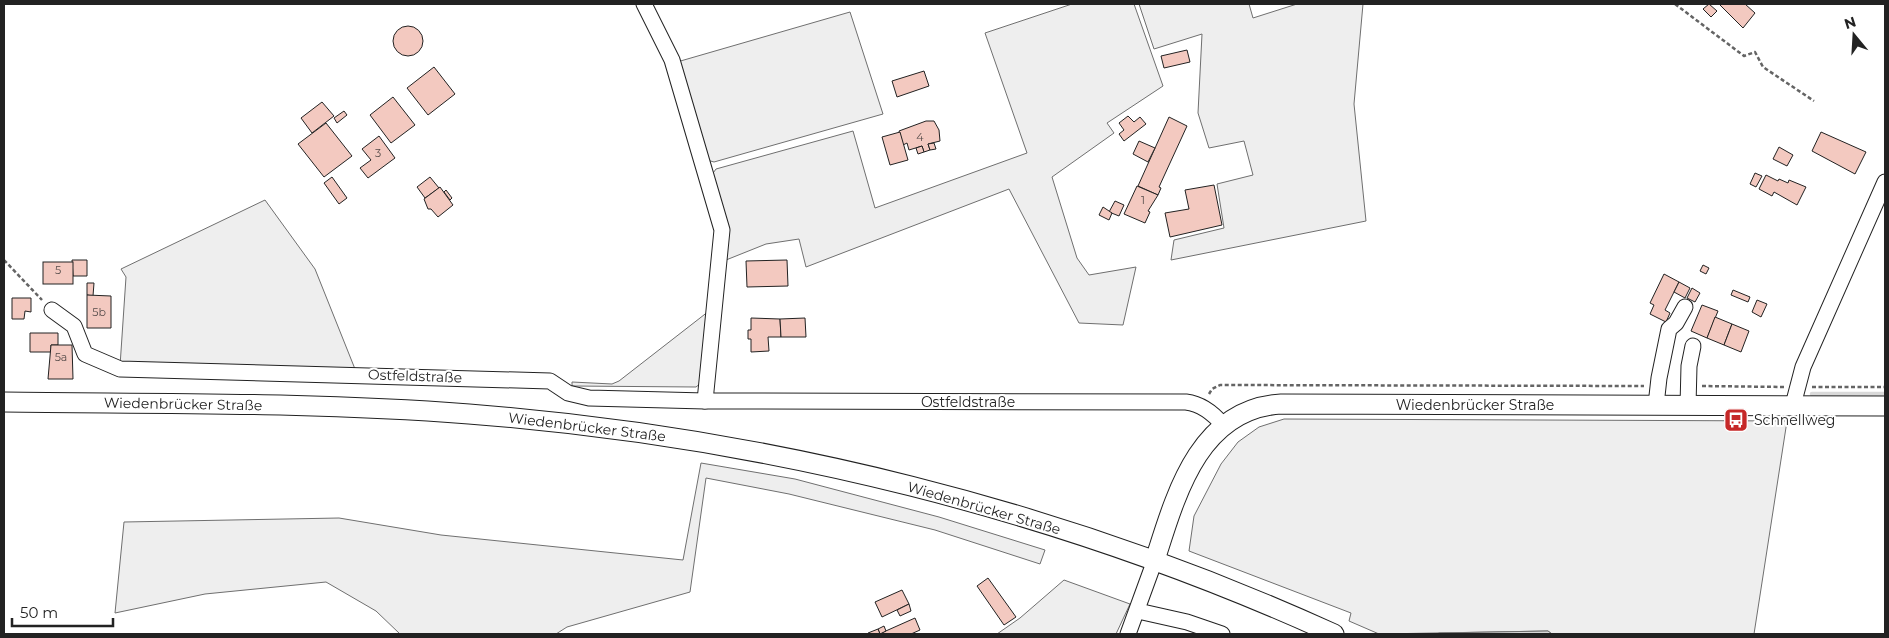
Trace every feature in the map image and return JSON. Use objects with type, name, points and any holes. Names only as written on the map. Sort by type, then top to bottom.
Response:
[{"type":"main road","name":"Wiedenbrücker Straße","points":[[1155,560],[1166,527],[1196,458],[1207,441],[1223,425],[1248,410],[1282,404],[1688,406],[1794,396],[1885,406]]},
{"type":"main road","name":"Wiedenbrücker Straße","points":[[4,402],[245,404],[396,409],[527,420],[648,434],[798,461],[922,489],[991,508],[1155,560],[1326,631]]},
{"type":"street","points":[[644,4],[672,60],[722,230],[705,400]]},
{"type":"street","points":[[1794,396],[1803,367],[1885,182]]},
{"type":"street","points":[[1656,406],[1669,329],[1676,323],[1685,308]]},
{"type":"street","name":"Ostfeldstraße","points":[[52,310],[74,326],[85,354],[120,369],[443,376],[550,381],[568,393],[589,398],[1186,402],[1202,406]]},
{"type":"street","points":[[1688,406],[1693,346]]},
{"type":"street","points":[[1202,406],[1223,425]]},
{"type":"street","points":[[1128,634],[1138,611],[1155,560]]},
{"type":"street","points":[[1138,611],[1188,622],[1222,634]]},
{"type":"path","points":[[1675,4],[1744,56],[1755,52],[1763,67],[1814,101]]},
{"type":"path","points":[[4,260],[52,310]]},
{"type":"path","points":[[1202,406],[1212,389],[1220,384],[1658,386]]},
{"type":"path","points":[[1689,386],[1794,396],[1885,387]]},
{"type":"shaded area","points":[[1072,4],[1134,4],[1163,86],[1107,123],[1114,133],[1052,177],[1077,258],[1089,275],[1136,267],[1123,325],[1079,323],[1009,189],[806,267],[799,239],[766,244],[726,260],[711,176],[716,169],[853,131],[875,208],[1027,153],[985,33]]},
{"type":"shaded area","points":[[1139,4],[1249,4],[1253,18],[1297,4],[1363,4],[1354,104],[1366,221],[1171,260],[1174,240],[1224,228],[1217,184],[1253,175],[1244,141],[1209,148],[1198,113],[1202,34],[1154,49]]},
{"type":"shaded area","points":[[850,12],[883,114],[714,162],[707,160],[677,62]]},
{"type":"shaded area","points":[[265,200],[315,269],[355,369],[120,366],[126,277],[121,269]]},
{"type":"shaded area","points":[[709,311],[701,383],[696,387],[572,386],[572,382],[612,384],[619,381]]},
{"type":"shaded area","points":[[1284,419],[1787,421],[1754,634],[1552,634],[1548,631],[1379,634],[1349,621],[1351,613],[1189,551],[1194,516],[1221,464],[1238,442],[1259,427]]},
{"type":"shaded area","points":[[701,463],[795,479],[939,517],[1045,550],[1040,564],[935,530],[789,494],[706,478],[690,592],[567,627],[556,634],[400,634],[376,611],[326,582],[205,594],[115,613],[124,522],[339,518],[441,535],[683,560]]},
{"type":"shaded area","points":[[1064,580],[1130,604],[1116,634],[997,634],[1020,618]]},
{"type":"shaded area","points":[[1548,631],[1552,634],[1437,634],[1439,633]]},
{"type":"building","points":[[1709,4],[1717,11],[1711,17],[1703,9]]},
{"type":"building","points":[[1721,4],[1745,4],[1755,13],[1743,28]]},
{"type":"building","points":[[408,26],[419,30],[423,41],[419,52],[408,56],[397,52],[393,41],[397,30]]},
{"type":"building","points":[[1187,50],[1190,62],[1164,68],[1161,56]]},
{"type":"building","points":[[434,67],[455,94],[428,115],[407,88]]},
{"type":"building","points":[[924,71],[929,86],[897,97],[892,81]]},
{"type":"building","points":[[393,97],[415,125],[391,143],[370,115]]},
{"type":"building","points":[[322,102],[334,116],[312,133],[301,118]]},
{"type":"building","points":[[344,111],[347,115],[337,123],[334,118]]},
{"type":"building","points":[[1128,116],[1134,122],[1140,117],[1146,124],[1124,141],[1119,134],[1124,130],[1119,123]]},
{"type":"building","points":[[1169,117],[1187,126],[1159,187],[1161,188],[1158,195],[1138,186]]},
{"type":"building","points":[[926,121],[934,121],[939,130],[940,141],[928,144],[930,150],[924,152],[922,146],[909,150],[907,143],[903,145],[899,131]]},
{"type":"building","points":[[326,123],[352,156],[324,177],[298,144]]},
{"type":"building","points":[[900,132],[908,160],[890,165],[882,137]]},
{"type":"building","points":[[1821,132],[1866,152],[1855,174],[1812,151]]},
{"type":"building","points":[[379,136],[395,158],[368,178],[360,168],[371,160],[362,149]]},
{"type":"building","points":[[1139,141],[1155,148],[1148,162],[1133,154]]},
{"type":"building","points":[[934,143],[936,149],[930,150],[928,144]]},
{"type":"building","points":[[922,146],[924,152],[918,154],[916,148]]},
{"type":"building","points":[[1779,147],[1793,155],[1787,166],[1773,159]]},
{"type":"building","points":[[1755,173],[1762,176],[1756,187],[1750,184]]},
{"type":"building","points":[[1766,175],[1778,181],[1779,179],[1788,183],[1789,180],[1806,187],[1797,205],[1774,192],[1772,196],[1759,189]]},
{"type":"building","points":[[332,177],[347,198],[339,204],[324,183]]},
{"type":"building","points":[[430,177],[439,188],[425,198],[417,187]]},
{"type":"building","points":[[1214,185],[1222,225],[1170,237],[1165,213],[1189,209],[1185,190]]},
{"type":"building","points":[[1137,186],[1158,195],[1148,211],[1150,212],[1145,223],[1124,214]]},
{"type":"building","points":[[440,187],[453,205],[438,217],[431,209],[428,209],[424,199]]},
{"type":"building","points":[[446,190],[452,198],[450,200],[444,192]]},
{"type":"building","points":[[1115,201],[1124,205],[1119,216],[1109,212]]},
{"type":"building","points":[[1103,207],[1112,213],[1109,220],[1099,215]]},
{"type":"building","points":[[72,260],[87,260],[87,276],[73,276]]},
{"type":"building","points":[[787,260],[788,286],[747,287],[746,261]]},
{"type":"building","points":[[43,262],[73,262],[73,284],[43,284]]},
{"type":"building","points":[[1703,265],[1709,268],[1706,274],[1700,271]]},
{"type":"building","points":[[1664,274],[1679,282],[1665,310],[1670,313],[1666,322],[1650,314],[1654,305],[1650,303]]},
{"type":"building","points":[[1679,282],[1690,288],[1685,298],[1674,292]]},
{"type":"building","points":[[87,283],[94,283],[93,296],[87,295]]},
{"type":"building","points":[[1692,288],[1700,293],[1695,302],[1687,298]]},
{"type":"building","points":[[1733,290],[1750,297],[1748,302],[1731,295]]},
{"type":"building","points":[[87,295],[111,296],[111,328],[87,328]]},
{"type":"building","points":[[12,298],[31,298],[31,312],[25,311],[24,319],[12,319]]},
{"type":"building","points":[[1757,300],[1767,304],[1761,317],[1752,312]]},
{"type":"building","points":[[1702,305],[1718,311],[1707,338],[1691,331]]},
{"type":"building","points":[[1715,317],[1732,324],[1724,345],[1707,338]]},
{"type":"building","points":[[751,318],[780,319],[781,337],[768,337],[769,351],[751,352],[751,339],[748,339],[748,330],[751,330]]},
{"type":"building","points":[[805,318],[806,337],[781,337],[780,319]]},
{"type":"building","points":[[1732,324],[1749,331],[1741,352],[1724,345]]},
{"type":"building","points":[[30,333],[58,333],[58,345],[51,345],[51,352],[30,352]]},
{"type":"building","points":[[51,345],[72,345],[73,379],[48,379]]},
{"type":"building","points":[[988,578],[1016,617],[1004,625],[977,586]]},
{"type":"building","points":[[902,590],[909,604],[882,617],[875,602]]},
{"type":"building","points":[[909,604],[911,611],[900,616],[897,610]]},
{"type":"building","points":[[915,618],[920,630],[911,634],[879,634]]},
{"type":"building","points":[[884,626],[886,631],[880,634],[878,629]]},
{"type":"building","points":[[878,629],[880,634],[868,634],[868,633]]},
{"type":"waterway","points":[[1812,394],[1885,394]]},
{"type":"place","name":"Schnellweg","points":[[1736,420]]}]
